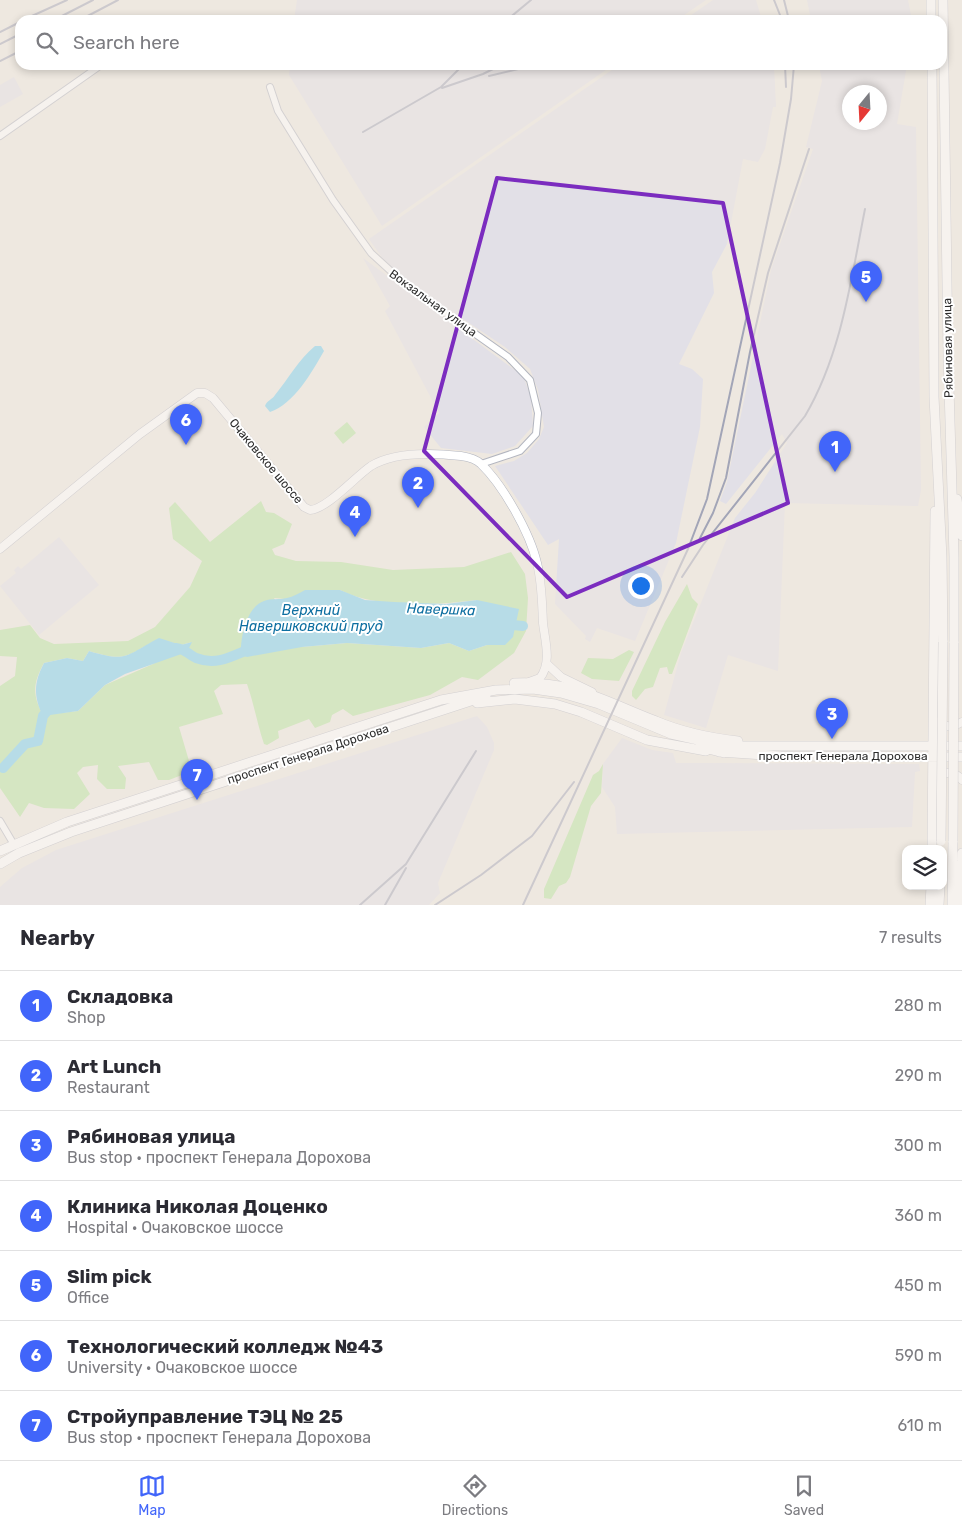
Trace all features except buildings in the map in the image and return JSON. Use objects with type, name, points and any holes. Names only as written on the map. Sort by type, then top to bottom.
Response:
[{"type":"main road","points":[[930,0],[931,15]]},
{"type":"main road","name":"Рябиновая улица","points":[[943,0],[943,15]]},
{"type":"main road","name":"Рябиновая улица","points":[[932,70],[934,392],[943,642],[941,845]]},
{"type":"main road","name":"Рябиновая улица","points":[[944,70],[954,557],[952,905]]},
{"type":"main road","points":[[951,472],[962,536]]},
{"type":"main road","points":[[932,845],[934,518],[938,480]]},
{"type":"main road","name":"проспект Генерала Дорохова","points":[[0,851],[13,843],[67,822],[477,688],[527,683],[562,686],[613,702],[658,722],[700,735],[753,743],[811,746]]},
{"type":"main road","name":"проспект Генерала Дорохова","points":[[441,700],[496,690],[546,690],[587,700],[648,726],[689,740],[746,747],[962,746]]},
{"type":"main road","name":"проспект Генерала Дорохова","points":[[0,864],[19,853],[71,832],[448,709],[496,700],[542,701],[581,712],[654,742],[680,748],[724,753],[781,756],[962,756]]},
{"type":"main road","points":[[960,905],[962,854]]},
{"type":"main road","points":[[930,905],[931,890]]},
{"type":"main road","points":[[940,890],[940,905]]},
{"type":"street","points":[[0,136],[94,70]]},
{"type":"street","name":"Вокзальная улица","points":[[270,87],[278,111],[333,200],[371,253],[394,276],[419,295],[508,357],[530,380],[538,413],[536,434],[520,451],[481,464]]},
{"type":"street","name":"Очаковское шоссе","points":[[0,549],[140,434],[188,397],[199,392],[213,398],[304,507],[310,510],[322,505],[365,471],[383,460],[415,455],[439,454],[468,457],[481,464]]},
{"type":"street","points":[[481,464],[511,505],[537,560],[541,577],[547,664],[540,678],[527,683]]},
{"type":"street","points":[[547,664],[561,677],[613,702]]},
{"type":"street","points":[[934,713],[938,722],[947,727],[957,726],[962,722]]},
{"type":"street","points":[[933,787],[943,774],[954,774],[962,780]]},
{"type":"street","points":[[0,820],[13,843]]},
{"type":"highlighted area","points":[[497,178],[723,203],[788,503],[567,597],[424,451]]},
{"type":"shaded area","points":[[297,0],[706,0],[684,15],[295,15]]},
{"type":"shaded area","points":[[713,0],[756,0],[760,15],[691,15]]},
{"type":"shaded area","points":[[807,0],[908,0],[911,15],[810,15]]},
{"type":"shaded area","points":[[290,70],[606,70],[382,226],[289,75]]},
{"type":"shaded area","points":[[612,70],[774,70],[776,107],[773,107],[765,149],[758,162],[743,159],[727,244],[712,272],[714,293],[679,364],[692,369],[703,379],[700,427],[676,543],[635,641],[597,628],[590,642],[585,639],[586,636],[555,604],[559,539],[548,545],[495,466],[514,461],[527,453],[539,439],[544,427],[538,390],[530,369],[505,347],[406,281],[388,266],[369,239]]},
{"type":"shaded area","points":[[820,70],[906,70],[897,124],[916,127],[921,490],[918,506],[785,503],[778,671],[728,655],[706,728],[664,715],[681,653],[735,518],[755,493],[787,443],[782,434],[726,504],[720,501],[727,482],[771,270],[813,149],[806,147],[822,81]]},
{"type":"shaded area","points":[[14,77],[23,94],[0,107],[0,85]]},
{"type":"shaded area","points":[[363,258],[523,376],[531,397],[533,426],[515,446],[492,454],[441,448],[424,427],[439,413],[385,311],[390,306]]},
{"type":"shaded area","points":[[59,537],[99,585],[39,635],[0,586],[16,573],[14,570],[18,566],[21,569]]},
{"type":"shaded area","points":[[477,716],[487,727],[494,743],[494,750],[438,883],[440,893],[429,905],[0,905],[0,887],[22,868],[56,850]]},
{"type":"shaded area","points":[[622,738],[652,750],[673,753],[676,763],[919,764],[920,771],[915,772],[912,827],[617,834],[615,807],[602,787],[603,764]]},
{"type":"green space","points":[[347,422],[356,433],[343,444],[334,433]]},
{"type":"green space","points":[[261,501],[266,512],[274,513],[292,524],[284,544],[272,549],[275,555],[296,561],[341,562],[393,570],[464,567],[511,552],[525,574],[528,598],[526,631],[514,653],[478,680],[462,677],[430,695],[353,716],[343,709],[332,715],[330,722],[315,728],[309,719],[278,731],[279,738],[267,745],[264,744],[259,729],[247,684],[221,685],[214,691],[223,714],[179,727],[192,771],[169,780],[158,780],[149,762],[118,766],[126,778],[125,789],[107,789],[97,779],[98,765],[83,767],[77,773],[90,794],[74,809],[44,808],[29,803],[20,817],[0,788],[0,686],[15,676],[17,657],[0,656],[0,630],[30,625],[40,638],[54,644],[128,641],[155,627],[190,587],[202,561],[173,539],[169,508],[175,502],[210,542]],"holes":[[[340,590],[355,596],[389,603],[425,604],[477,600],[505,645],[487,645],[469,651],[449,643],[421,648],[347,643],[302,647],[274,598],[285,599]],[[159,639],[181,645],[192,642],[153,664],[105,685],[78,711],[43,715],[39,708],[35,689],[44,663],[67,658],[83,661],[89,651],[102,655],[126,656]]]},
{"type":"green space","points":[[687,584],[692,598],[698,604],[672,674],[669,674],[667,667],[660,668],[653,687],[645,689],[636,700],[632,696],[632,691],[665,622]]},
{"type":"green space","points":[[629,650],[634,652],[619,681],[592,679],[581,673],[588,658],[613,659]]},
{"type":"green space","points":[[603,764],[601,793],[591,806],[570,877],[566,883],[559,886],[551,899],[544,898],[544,889],[593,775],[599,771]]},
{"type":"water","points":[[315,346],[321,346],[324,351],[302,386],[287,402],[270,412],[265,406],[268,401],[274,397],[294,369]]},
{"type":"water","name":"Верхний Навершковский пруд","points":[[305,590],[340,590],[365,600],[394,602],[446,604],[477,600],[519,609],[513,637],[505,645],[487,645],[469,651],[449,643],[421,648],[347,643],[302,647],[247,657],[241,655],[245,624],[258,604],[267,600],[284,599]]},
{"type":"water","points":[[159,638],[181,645],[192,642],[187,652],[125,674],[105,685],[78,711],[43,716],[36,695],[36,689],[38,676],[44,663],[67,658],[83,661],[89,651],[120,657],[133,653]]},
{"type":"waterway","name":"Навершка","points":[[502,624],[523,626]]},
{"type":"waterway","name":"Навершка","points":[[176,648],[196,658],[211,661],[231,657],[252,648]]},
{"type":"waterway","name":"Навершка","points":[[3,768],[25,744],[38,741],[43,716],[52,705]]},
{"type":"railway","points":[[34,15],[67,0]]},
{"type":"railway","points":[[64,15],[93,0]]},
{"type":"railway","points":[[90,15],[118,0]]},
{"type":"railway","points":[[513,15],[531,0]]},
{"type":"railway","points":[[774,0],[780,15]]},
{"type":"railway","points":[[784,0],[788,15]]},
{"type":"railway","points":[[0,32],[15,24]]},
{"type":"railway","points":[[0,44],[15,36]]},
{"type":"railway","points":[[0,61],[15,54]]},
{"type":"railway","points":[[363,132],[441,87],[458,70]]},
{"type":"railway","points":[[442,88],[491,70]]},
{"type":"railway","points":[[489,76],[514,70]]},
{"type":"railway","points":[[785,70],[786,87]]},
{"type":"railway","points":[[523,905],[688,549],[707,499],[780,163],[791,99],[794,70]]},
{"type":"railway","points":[[698,542],[713,513],[726,478],[750,352],[768,273],[809,149]]},
{"type":"railway","points":[[682,577],[703,545],[805,416],[818,392],[837,341],[844,315],[865,209]]},
{"type":"railway","points":[[360,905],[406,864],[476,751]]},
{"type":"railway","points":[[435,905],[481,875],[532,836],[574,782]]},
{"type":"railway","points":[[385,905],[406,868]]},
{"type":"place","name":"Slim pick","points":[[866,302]]},
{"type":"place","name":"Технологический колледж №43","points":[[186,445]]},
{"type":"place","name":"Складовка","points":[[835,472]]},
{"type":"place","name":"Art Lunch","points":[[418,508]]},
{"type":"place","name":"Клиника Николая Доценко","points":[[355,537]]},
{"type":"place","name":"Рябиновая улица","points":[[832,739]]},
{"type":"place","name":"Стройуправление ТЭЦ № 25","points":[[197,800]]}]
